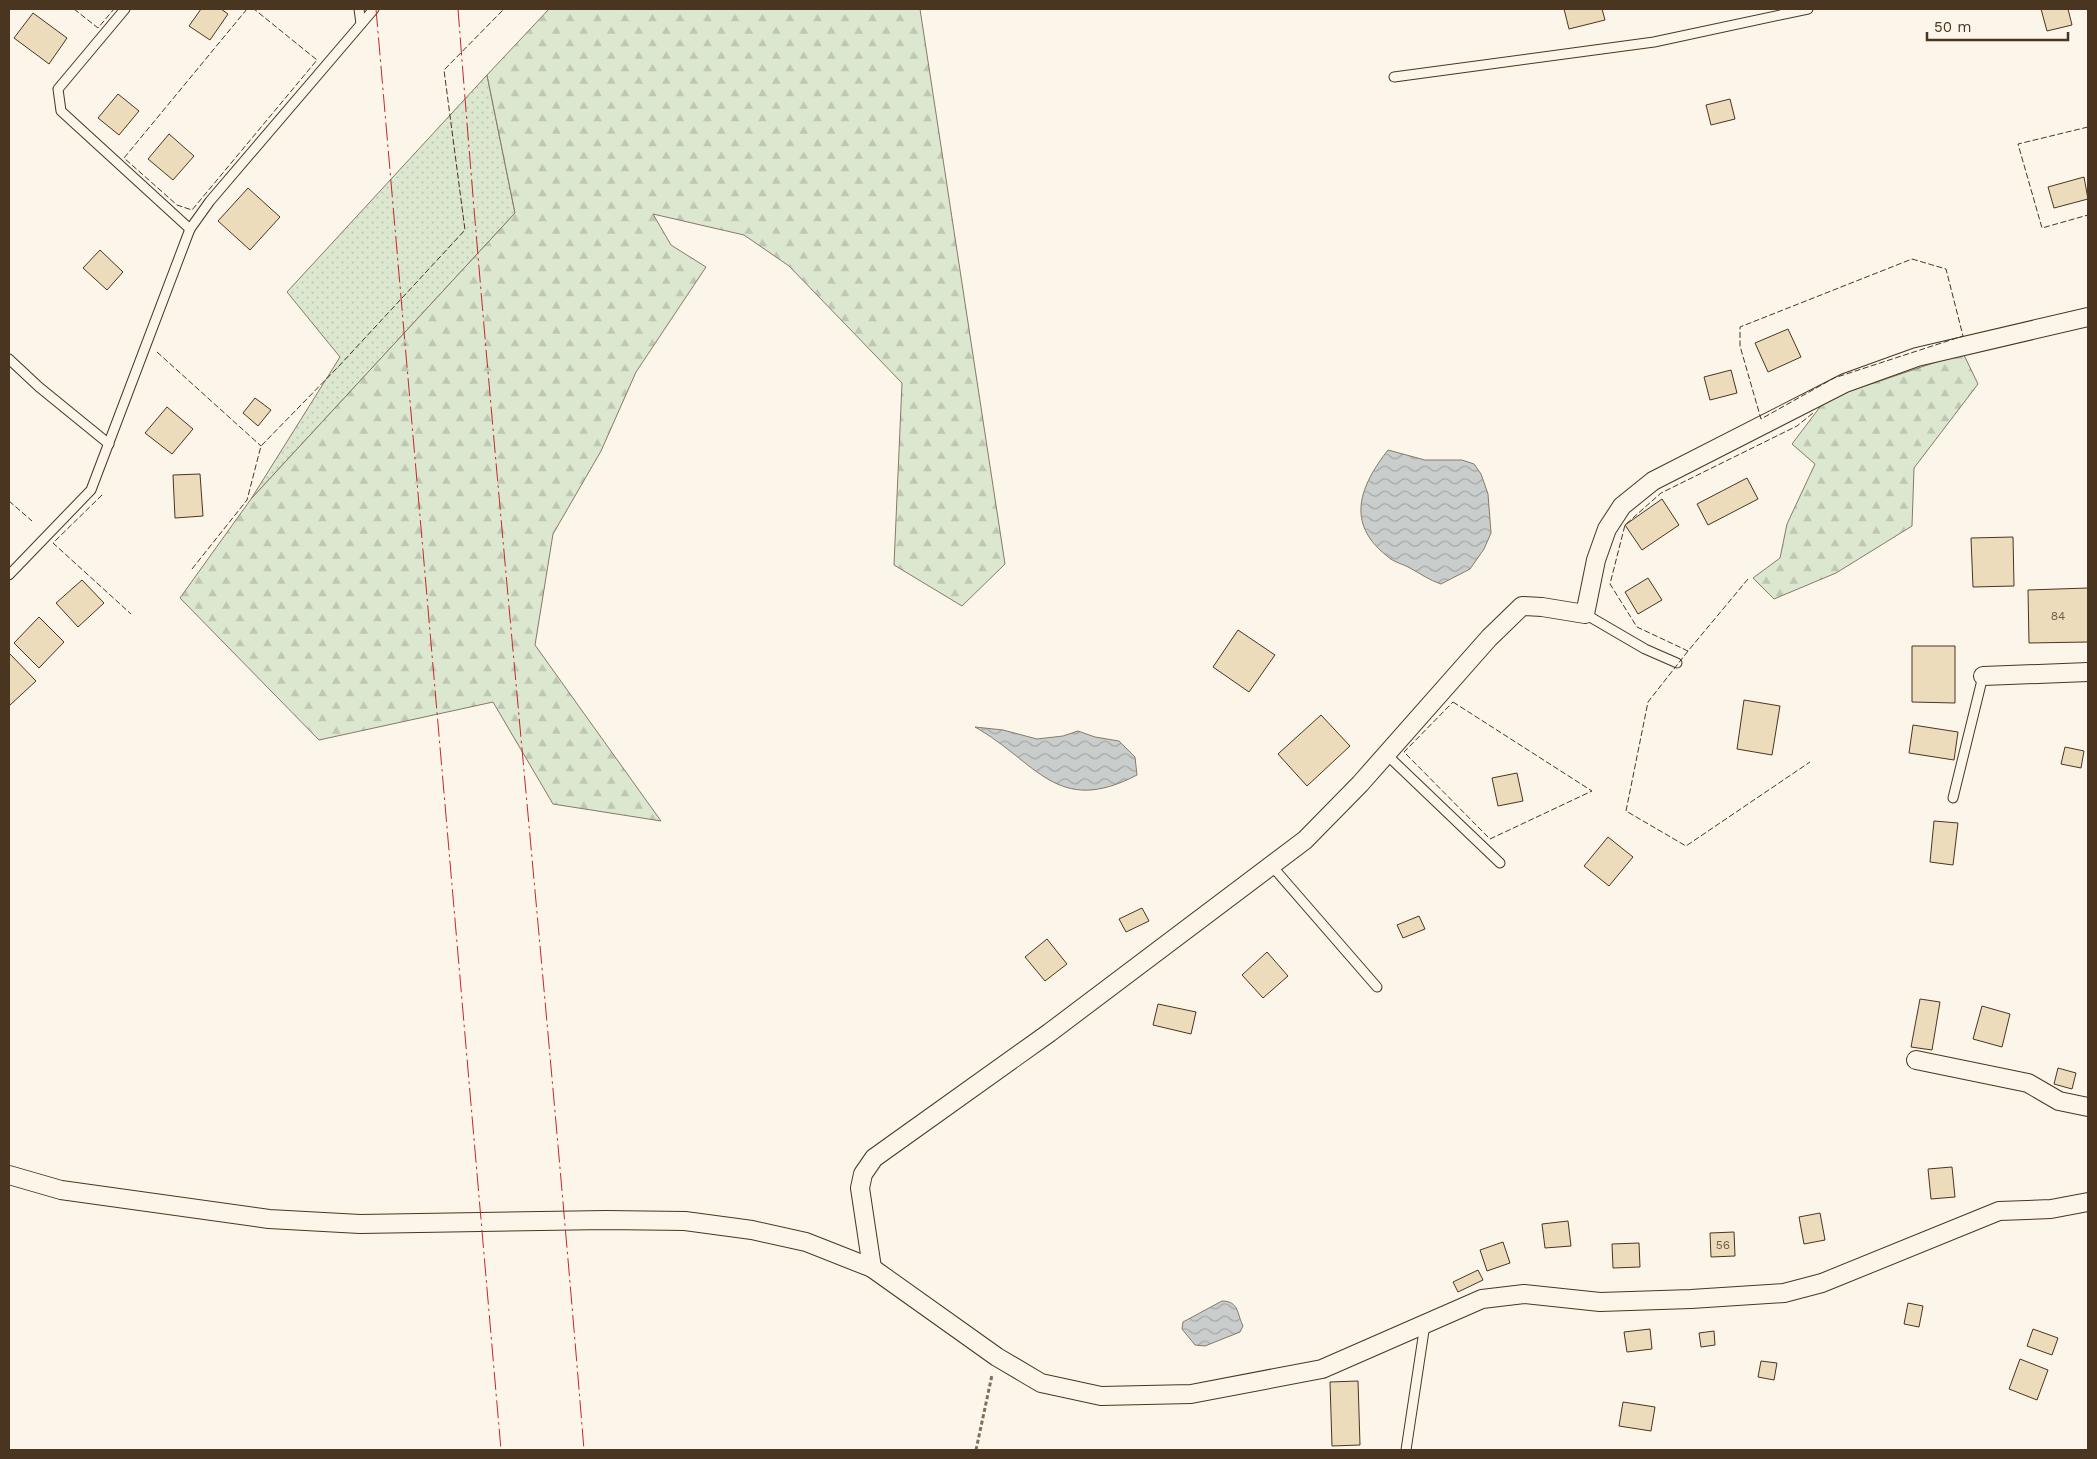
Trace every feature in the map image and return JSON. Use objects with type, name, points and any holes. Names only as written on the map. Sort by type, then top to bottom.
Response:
[{"type":"street","points":[[872,1268],[860,1188],[863,1174],[874,1158],[1049,1034],[1305,840],[1387,755],[1489,638],[1522,606],[1542,607],[1585,614],[1596,560],[1607,529],[1622,506],[1653,481],[1845,383],[1917,358],[2088,317]]},
{"type":"street","points":[[1983,676],[2088,672]]},
{"type":"street","points":[[1916,1060],[2028,1083],[2058,1101],[2088,1107]]},
{"type":"street","points":[[9,1175],[61,1190],[269,1219],[360,1224],[606,1220],[685,1221],[752,1230],[806,1242],[872,1268],[997,1357],[1041,1383],[1066,1390],[1101,1396],[1191,1394],[1322,1369],[1482,1299],[1524,1294],[1600,1302],[1784,1293],[1822,1283],[1999,1211],[2051,1209],[2088,1202]]},
{"type":"lane","points":[[125,9],[58,89],[61,111],[190,228]]},
{"type":"lane","points":[[359,9],[361,24]]},
{"type":"lane","points":[[9,575],[91,490],[190,228],[210,201],[374,9]]},
{"type":"lane","points":[[1394,78],[1654,42],[1808,9]]},
{"type":"lane","points":[[9,359],[39,387],[109,444]]},
{"type":"lane","points":[[1585,614],[1645,650],[1677,663]]},
{"type":"lane","points":[[1953,798],[1983,676]]},
{"type":"lane","points":[[1387,755],[1500,863]]},
{"type":"lane","points":[[1271,865],[1377,987]]},
{"type":"lane","points":[[1406,1450],[1425,1323]]},
{"type":"path","points":[[976,1450],[997,1357]]},
{"type":"green space","points":[[549,9],[920,9],[1005,564],[962,606],[894,565],[902,383],[789,266],[744,235],[653,214],[671,245],[706,267],[636,372],[601,451],[553,534],[535,645],[661,821],[553,804],[493,702],[319,740],[180,598],[251,499],[515,213],[487,75]]},
{"type":"green space","points":[[487,75],[515,213],[251,499],[340,357],[287,292]]},
{"type":"green space","points":[[1963,353],[1978,384],[1914,468],[1912,526],[1836,573],[1774,599],[1753,578],[1780,558],[1787,524],[1815,464],[1792,444],[1826,399]]},
{"type":"water","points":[[1388,450],[1425,460],[1462,460],[1474,464],[1481,474],[1488,494],[1491,533],[1484,549],[1470,569],[1441,584],[1392,560],[1374,543],[1365,531],[1361,517],[1364,491],[1370,477]]},
{"type":"water","points":[[975,727],[1003,730],[1037,739],[1063,736],[1078,731],[1095,737],[1119,741],[1135,757],[1137,775],[1110,786],[1087,790],[1067,787],[1049,780],[1032,769]]},
{"type":"water","points":[[1222,1301],[1232,1303],[1237,1309],[1243,1326],[1240,1332],[1205,1346],[1195,1345],[1182,1329],[1183,1322]]},
{"type":"building","points":[[201,9],[221,9],[228,14],[210,40],[189,26]]},
{"type":"building","points":[[1564,9],[1602,9],[1605,20],[1569,29]]},
{"type":"building","points":[[2041,9],[2068,9],[2072,25],[2047,31]]},
{"type":"building","points":[[33,13],[67,38],[49,64],[14,38]]},
{"type":"building","points":[[118,94],[139,111],[119,135],[98,118]]},
{"type":"building","points":[[1730,99],[1735,119],[1711,125],[1706,105]]},
{"type":"building","points":[[169,134],[194,156],[173,180],[148,159]]},
{"type":"building","points":[[2084,177],[2088,199],[2054,208],[2048,187]]},
{"type":"building","points":[[248,188],[280,217],[250,250],[218,221]]},
{"type":"building","points":[[100,250],[123,272],[107,290],[83,268]]},
{"type":"building","points":[[1788,329],[1801,357],[1768,372],[1755,343]]},
{"type":"building","points":[[1731,370],[1737,393],[1710,400],[1704,377]]},
{"type":"building","points":[[255,398],[271,410],[258,426],[243,413]]},
{"type":"building","points":[[167,407],[193,429],[172,454],[145,433]]},
{"type":"building","points":[[200,474],[203,516],[175,518],[173,475]]},
{"type":"building","points":[[1747,478],[1758,499],[1708,525],[1697,504]]},
{"type":"building","points":[[1662,499],[1679,525],[1642,550],[1625,525]]},
{"type":"building","points":[[2013,537],[2014,586],[1973,587],[1971,538]]},
{"type":"building","points":[[1648,578],[1662,600],[1638,614],[1625,592]]},
{"type":"building","points":[[82,580],[104,603],[78,627],[56,603]]},
{"type":"building","points":[[2088,588],[2088,642],[2029,643],[2028,590]]},
{"type":"building","points":[[39,617],[64,642],[39,668],[14,643]]},
{"type":"building","points":[[1238,630],[1275,655],[1249,692],[1213,667]]},
{"type":"building","points":[[1912,646],[1955,646],[1955,703],[1912,702]]},
{"type":"building","points":[[9,653],[36,681],[9,706]]},
{"type":"building","points":[[1744,700],[1780,706],[1772,755],[1737,749]]},
{"type":"building","points":[[1321,715],[1350,746],[1307,786],[1278,754]]},
{"type":"building","points":[[1913,725],[1958,732],[1954,760],[1909,753]]},
{"type":"building","points":[[2065,747],[2084,751],[2081,768],[2061,764]]},
{"type":"building","points":[[1517,773],[1523,801],[1498,806],[1492,778]]},
{"type":"building","points":[[1934,821],[1958,823],[1953,865],[1930,862]]},
{"type":"building","points":[[1608,837],[1633,857],[1609,886],[1584,866]]},
{"type":"building","points":[[1142,908],[1149,921],[1126,932],[1119,919]]},
{"type":"building","points":[[1419,916],[1425,929],[1403,938],[1397,925]]},
{"type":"building","points":[[1047,939],[1067,964],[1045,981],[1025,957]]},
{"type":"building","points":[[1267,952],[1288,976],[1263,998],[1242,975]]},
{"type":"building","points":[[1920,999],[1940,1002],[1932,1050],[1911,1047]]},
{"type":"building","points":[[1158,1004],[1196,1012],[1191,1034],[1153,1025]]},
{"type":"building","points":[[1982,1006],[2010,1014],[2002,1047],[1973,1039]]},
{"type":"building","points":[[2058,1068],[2076,1073],[2072,1089],[2054,1084]]},
{"type":"building","points":[[1952,1167],[1955,1197],[1931,1199],[1928,1169]]},
{"type":"building","points":[[1820,1213],[1825,1240],[1804,1244],[1799,1217]]},
{"type":"building","points":[[1568,1221],[1571,1246],[1545,1248],[1542,1224]]},
{"type":"building","points":[[1734,1232],[1735,1256],[1711,1257],[1710,1233]]},
{"type":"building","points":[[1503,1242],[1510,1263],[1487,1271],[1480,1250]]},
{"type":"building","points":[[1639,1243],[1640,1267],[1613,1268],[1612,1244]]},
{"type":"building","points":[[1478,1270],[1483,1280],[1458,1292],[1453,1282]]},
{"type":"building","points":[[1908,1303],[1923,1306],[1919,1327],[1904,1324]]},
{"type":"building","points":[[1650,1329],[1652,1349],[1627,1352],[1624,1332]]},
{"type":"building","points":[[2033,1329],[2058,1338],[2052,1355],[2027,1346]]},
{"type":"building","points":[[1714,1331],[1715,1345],[1701,1347],[1699,1333]]},
{"type":"building","points":[[2020,1359],[2048,1370],[2037,1400],[2009,1389]]},
{"type":"building","points":[[1761,1361],[1777,1363],[1774,1380],[1758,1377]]},
{"type":"building","points":[[1358,1381],[1360,1445],[1332,1446],[1330,1382]]},
{"type":"building","points":[[1623,1402],[1655,1407],[1651,1431],[1619,1426]]},
{"type":"fence","points":[[74,9],[98,28],[114,9]]},
{"type":"fence","points":[[247,9],[124,158],[177,205],[192,210],[317,60],[254,9]]},
{"type":"fence","points":[[192,569],[247,500],[261,446],[339,366],[465,230],[444,70],[504,9]]},
{"type":"fence","points":[[2088,127],[2018,144],[2042,228],[2088,215]]},
{"type":"fence","points":[[1912,259],[1946,269],[1963,336],[1834,378],[1761,419],[1740,346],[1740,327],[1912,259]]},
{"type":"fence","points":[[157,352],[261,446]]},
{"type":"fence","points":[[1748,579],[1688,651],[1637,627],[1610,584],[1625,525],[1661,493],[1797,426],[1813,413]]},
{"type":"fence","points":[[102,495],[53,543],[131,614]]},
{"type":"fence","points":[[9,501],[32,521]]},
{"type":"fence","points":[[1688,651],[1648,702],[1626,811],[1686,846],[1810,762]]},
{"type":"fence","points":[[1453,702],[1592,791],[1490,839],[1404,752],[1453,702]]},
{"type":"power","points":[[376,9],[501,1450]]},
{"type":"power","points":[[458,9],[472,189],[584,1450]]}]
